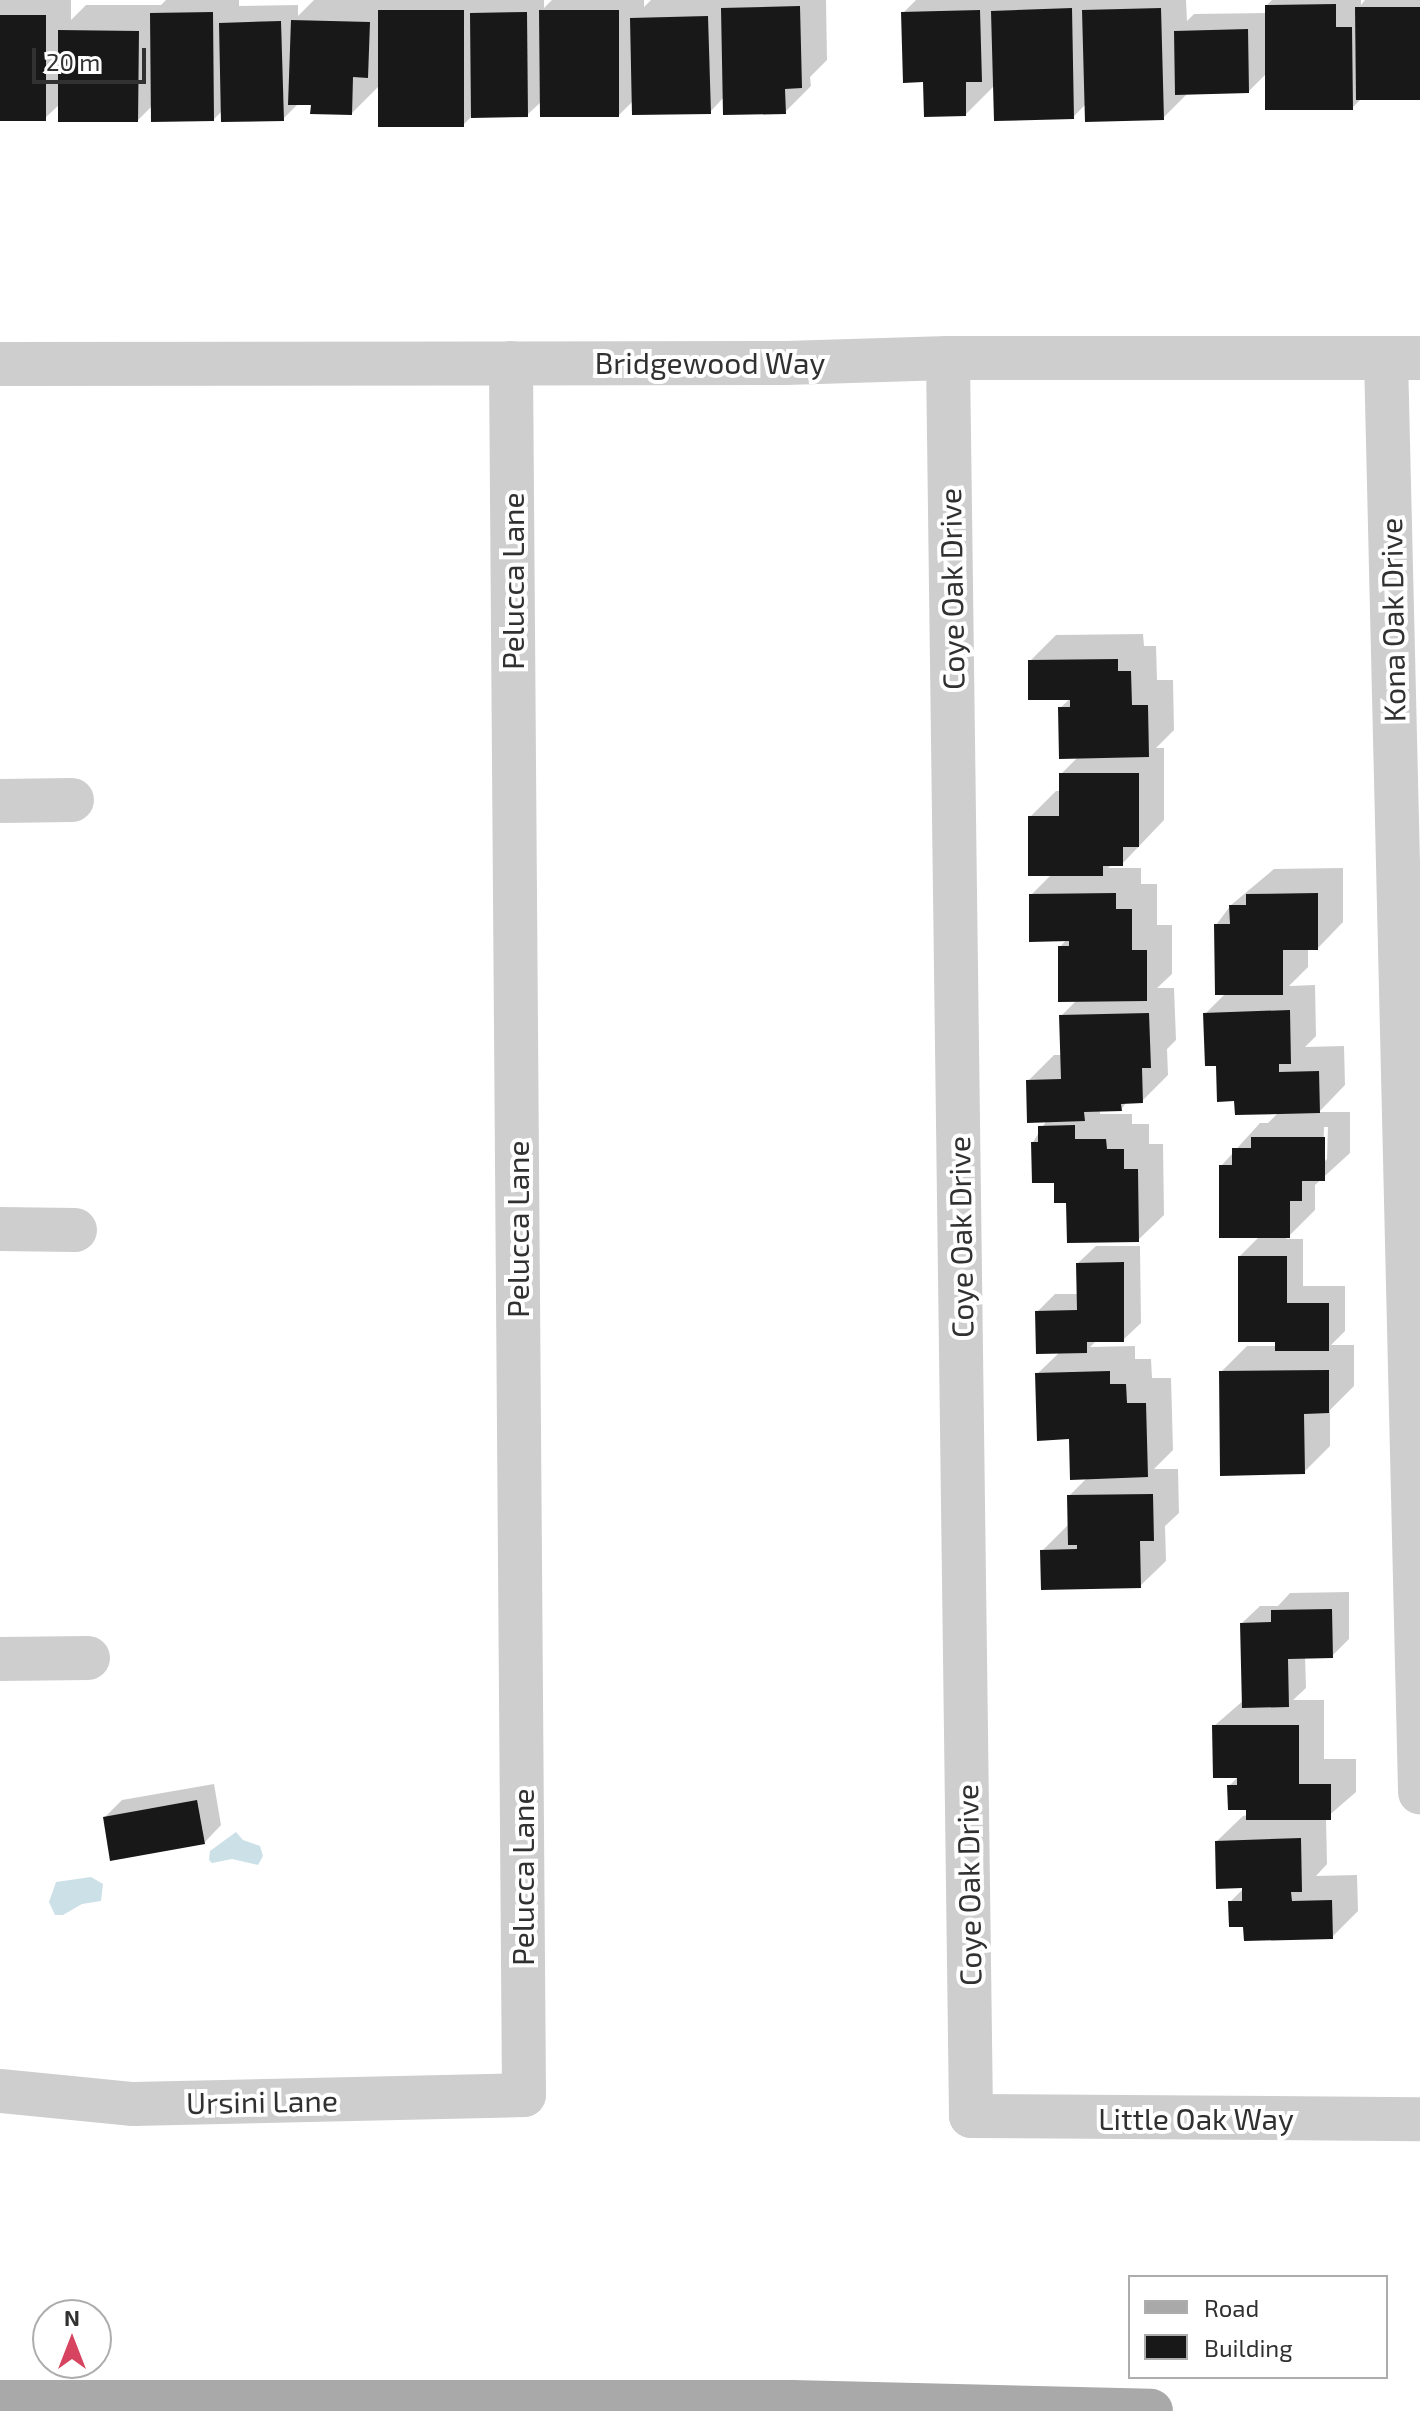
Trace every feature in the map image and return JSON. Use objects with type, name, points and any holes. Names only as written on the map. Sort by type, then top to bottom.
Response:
[{"type":"main road","points":[[0,2402],[1151,2411]]},
{"type":"street","name":"Coye Oak Drive","points":[[948,358],[971,2116]]},
{"type":"street","name":"Bridgewood Way","points":[[0,364],[1403,358]]},
{"type":"street","name":"Kona Oak Drive","points":[[1403,358],[1420,1793]]},
{"type":"street","name":"Pelucca Lane","points":[[511,363],[524,2095]]},
{"type":"street","points":[[0,801],[72,800]]},
{"type":"street","points":[[0,1229],[75,1230]]},
{"type":"street","points":[[0,1659],[88,1658]]},
{"type":"street","name":"Ursini Lane","points":[[0,2091],[133,2104],[524,2095]]},
{"type":"street","name":"Little Oak Way","points":[[971,2116],[1420,2119]]},
{"type":"shaded area","points":[[236,1832],[243,1840],[260,1846],[263,1856],[258,1865],[232,1859],[212,1863],[209,1860],[210,1851]]},
{"type":"shaded area","points":[[91,1877],[103,1884],[101,1901],[82,1904],[63,1915],[55,1915],[49,1902],[56,1882]]},
{"type":"building","points":[[1336,4],[1336,27],[1352,27],[1353,110],[1265,110],[1265,5]]},
{"type":"building","points":[[800,6],[802,88],[785,89],[786,114],[723,115],[721,8]]},
{"type":"building","points":[[1355,7],[1420,7],[1420,100],[1356,100]]},
{"type":"building","points":[[1072,8],[1074,119],[994,121],[991,11]]},
{"type":"building","points":[[1161,8],[1164,120],[1085,122],[1082,10]]},
{"type":"building","points":[[378,10],[464,10],[464,127],[378,127]]},
{"type":"building","points":[[539,10],[619,10],[619,117],[540,117]]},
{"type":"building","points":[[980,10],[982,82],[966,82],[966,116],[924,117],[923,82],[903,83],[901,12]]},
{"type":"building","points":[[213,12],[214,121],[151,122],[150,13]]},
{"type":"building","points":[[527,12],[528,117],[471,118],[470,13]]},
{"type":"building","points":[[0,15],[46,15],[46,121],[0,121]]},
{"type":"building","points":[[708,16],[711,114],[632,115],[630,18]]},
{"type":"building","points":[[291,20],[370,22],[368,78],[353,77],[352,115],[310,114],[311,105],[288,105]]},
{"type":"building","points":[[281,21],[284,121],[221,122],[219,23]]},
{"type":"building","points":[[1248,29],[1249,93],[1175,95],[1174,31]]},
{"type":"building","points":[[58,30],[139,31],[138,122],[58,122]]},
{"type":"building","points":[[1118,659],[1118,671],[1131,671],[1132,705],[1148,705],[1149,757],[1059,759],[1058,707],[1070,707],[1070,700],[1028,700],[1028,660]]},
{"type":"building","points":[[1059,773],[1139,773],[1139,847],[1123,847],[1123,866],[1103,866],[1103,876],[1028,876],[1028,816],[1059,816]]},
{"type":"building","points":[[1116,893],[1116,909],[1132,909],[1132,950],[1147,950],[1147,1001],[1058,1002],[1058,946],[1069,946],[1069,941],[1029,942],[1029,894]]},
{"type":"building","points":[[1318,893],[1318,950],[1283,950],[1283,995],[1215,995],[1214,924],[1230,924],[1229,905],[1246,905],[1246,894]]},
{"type":"building","points":[[1290,1010],[1291,1064],[1279,1064],[1279,1072],[1319,1071],[1320,1113],[1235,1115],[1234,1101],[1217,1102],[1216,1066],[1205,1066],[1203,1013]]},
{"type":"building","points":[[1149,1013],[1151,1068],[1142,1068],[1143,1103],[1121,1104],[1122,1111],[1084,1112],[1085,1121],[1027,1123],[1026,1080],[1061,1079],[1059,1015]]},
{"type":"building","points":[[1075,1125],[1075,1139],[1106,1139],[1107,1149],[1124,1149],[1124,1169],[1138,1169],[1139,1242],[1067,1243],[1066,1203],[1054,1203],[1054,1183],[1032,1183],[1031,1142],[1038,1142],[1038,1126]]},
{"type":"building","points":[[1251,1137],[1325,1137],[1325,1181],[1302,1181],[1302,1201],[1290,1201],[1290,1238],[1219,1238],[1219,1165],[1232,1165],[1232,1148],[1251,1148]]},
{"type":"building","points":[[1238,1256],[1287,1256],[1287,1303],[1329,1303],[1329,1351],[1275,1351],[1275,1342],[1238,1342]]},
{"type":"building","points":[[1124,1262],[1124,1342],[1087,1342],[1087,1353],[1036,1354],[1035,1311],[1077,1310],[1076,1263]]},
{"type":"building","points":[[1329,1370],[1329,1413],[1304,1414],[1305,1474],[1220,1476],[1219,1371]]},
{"type":"building","points":[[1110,1371],[1110,1384],[1126,1384],[1127,1403],[1146,1403],[1148,1477],[1070,1480],[1069,1439],[1037,1441],[1035,1373]]},
{"type":"building","points":[[1153,1494],[1154,1541],[1140,1541],[1141,1588],[1041,1590],[1040,1550],[1077,1549],[1077,1545],[1068,1545],[1067,1495]]},
{"type":"building","points":[[1332,1609],[1333,1658],[1288,1659],[1289,1707],[1242,1708],[1240,1623],[1271,1622],[1271,1610]]},
{"type":"building","points":[[1212,1725],[1299,1725],[1299,1784],[1331,1784],[1331,1820],[1246,1820],[1246,1810],[1228,1810],[1227,1785],[1237,1785],[1237,1778],[1213,1778]]},
{"type":"building","points":[[197,1800],[205,1844],[110,1861],[103,1817]]},
{"type":"building","points":[[1301,1838],[1302,1892],[1291,1892],[1292,1901],[1332,1900],[1333,1939],[1244,1941],[1243,1927],[1229,1927],[1228,1901],[1242,1901],[1242,1888],[1216,1889],[1215,1841]]}]
